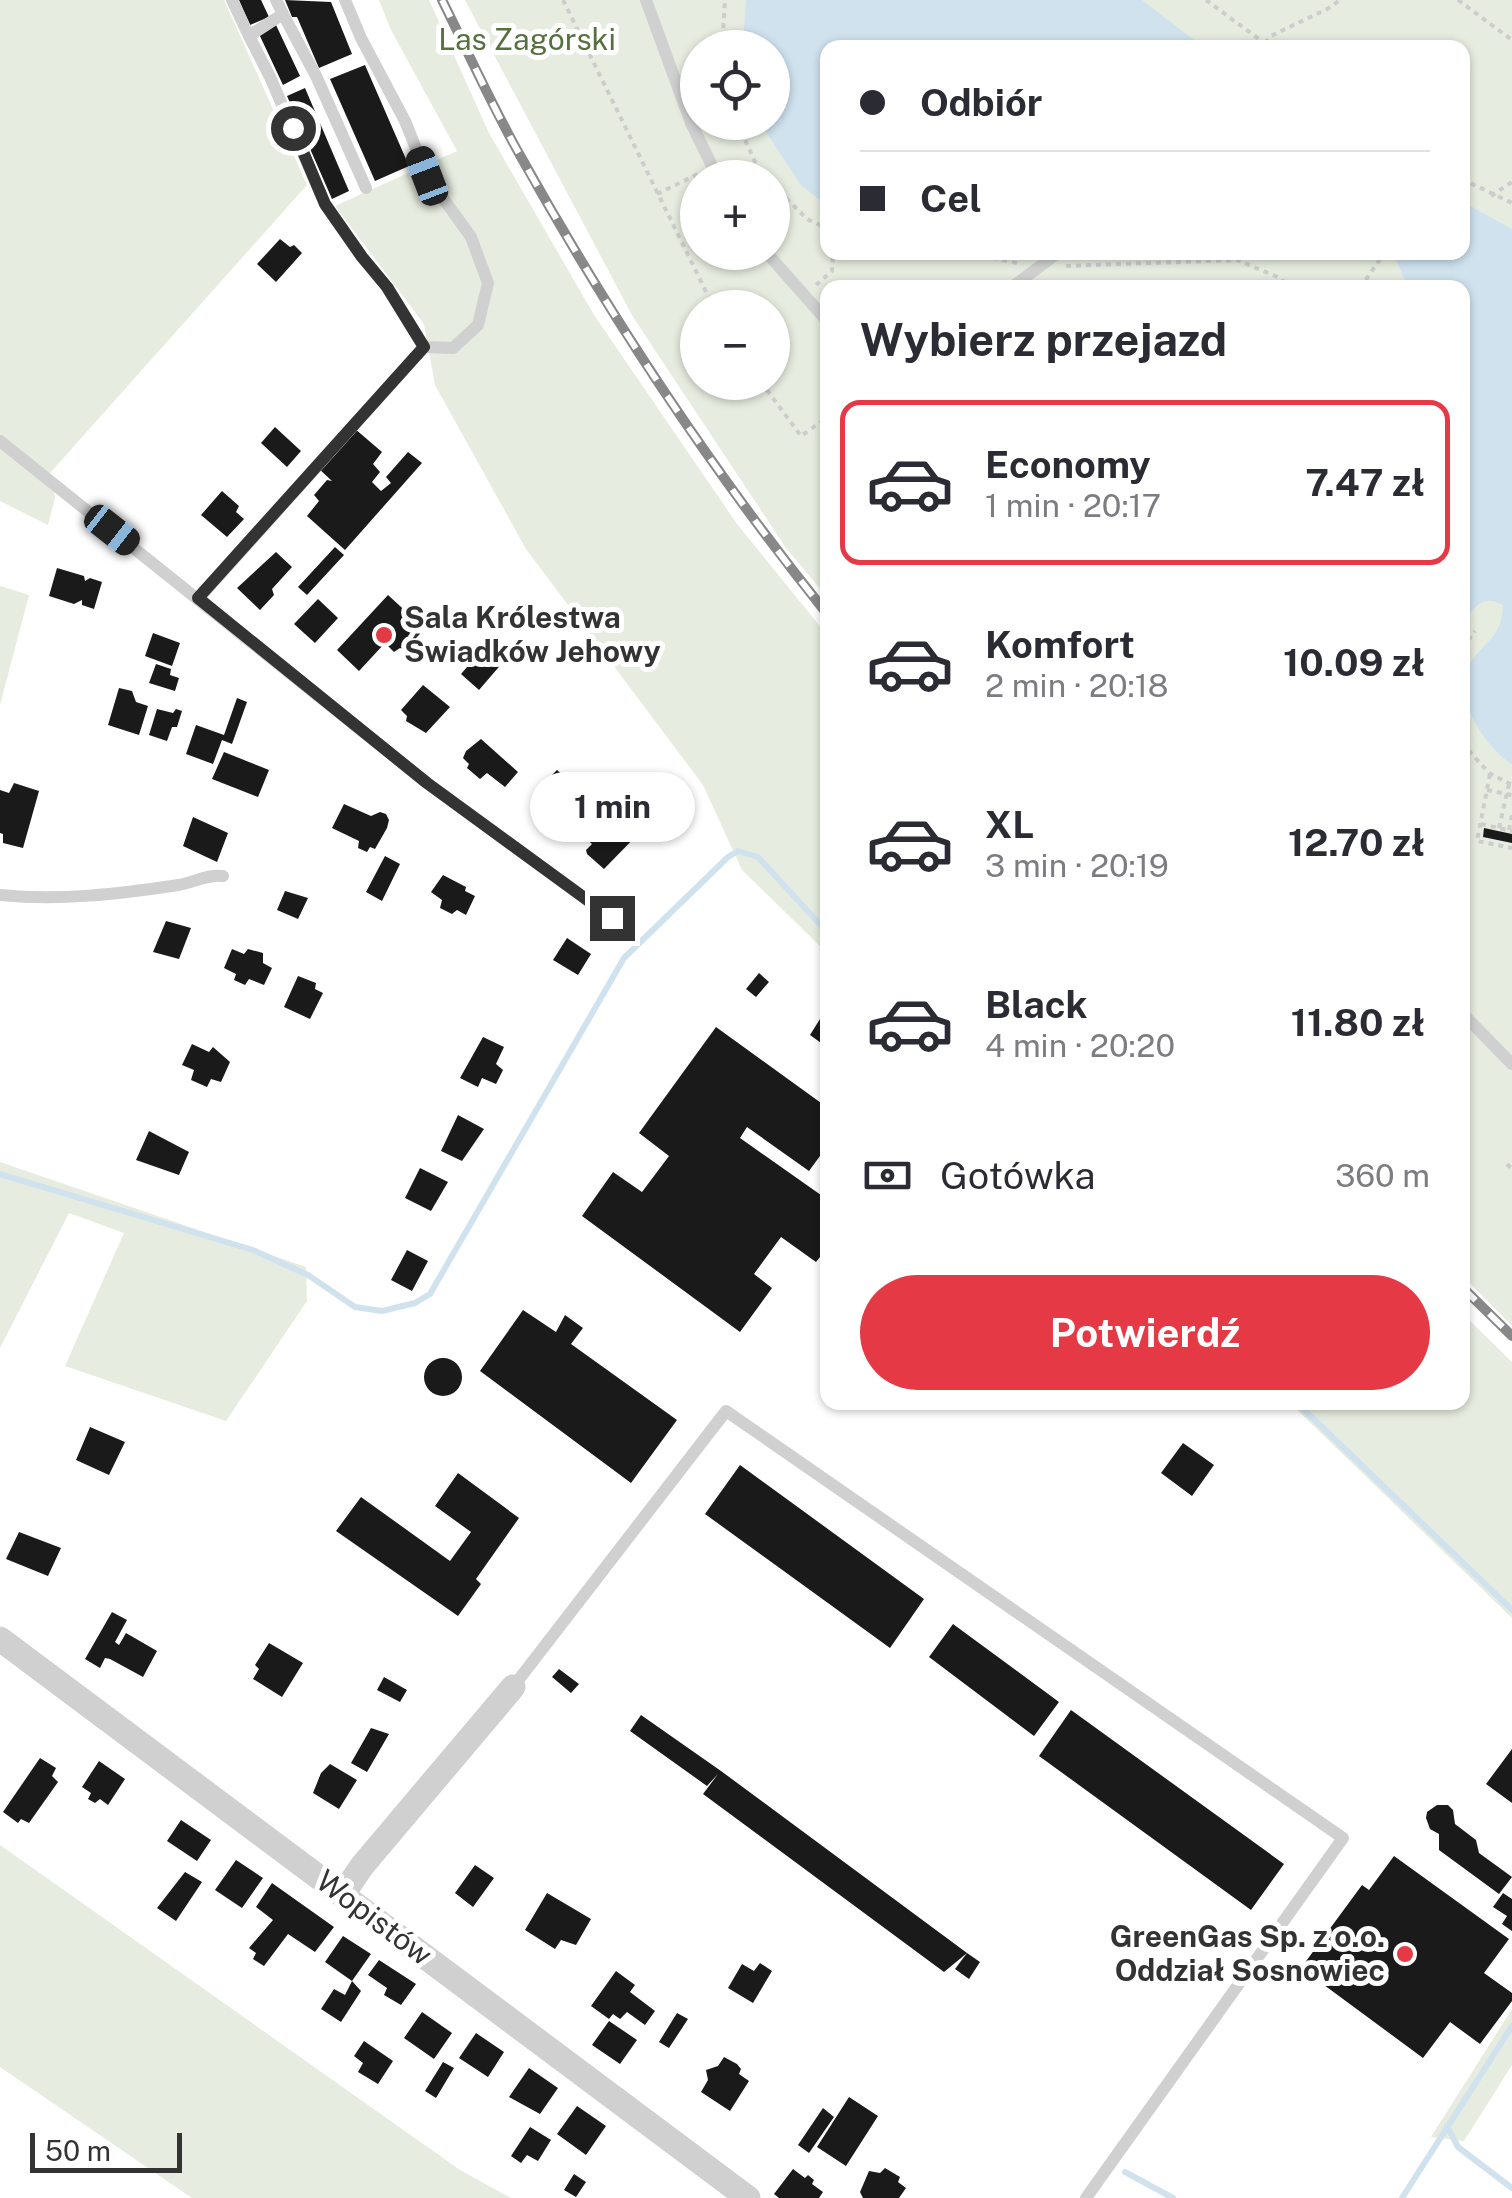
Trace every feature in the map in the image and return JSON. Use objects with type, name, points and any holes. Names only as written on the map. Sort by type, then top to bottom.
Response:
[{"type":"street","name":"Wopistów","points":[[0,1638],[748,2198]]},
{"type":"street","points":[[343,1894],[362,1866],[513,1687]]},
{"type":"lane","points":[[232,0],[325,204],[387,287],[424,347]]},
{"type":"lane","points":[[276,0],[317,78],[366,188]]},
{"type":"lane","points":[[345,0],[405,120],[427,176],[471,238],[488,283],[478,325],[452,348],[424,347]]},
{"type":"lane","points":[[646,0],[691,123],[709,160]]},
{"type":"lane","points":[[249,36],[283,14]]},
{"type":"lane","points":[[1022,280],[1049,260]]},
{"type":"lane","points":[[782,270],[820,313]]},
{"type":"lane","points":[[198,598],[424,347]]},
{"type":"lane","points":[[0,440],[427,783],[612,918]]},
{"type":"lane","points":[[0,895],[74,898],[223,876]]},
{"type":"lane","points":[[1470,1021],[1512,1064]]},
{"type":"lane","points":[[513,1687],[726,1411],[1343,1838],[1086,2198]]},
{"type":"path","points":[[563,0],[705,290]]},
{"type":"path","points":[[723,30],[725,0]]},
{"type":"path","points":[[1206,0],[1261,40]]},
{"type":"path","points":[[1268,40],[1340,0]]},
{"type":"path","points":[[1458,0],[1512,40]]},
{"type":"path","points":[[1491,196],[1512,182]]},
{"type":"path","points":[[1470,184],[1512,204]]},
{"type":"path","points":[[657,194],[680,185]]},
{"type":"path","points":[[790,203],[806,220],[820,226]]},
{"type":"path","points":[[1004,260],[1040,267],[1237,260],[1282,280]]},
{"type":"path","points":[[804,295],[820,282]]},
{"type":"path","points":[[774,400],[801,436],[820,423]]},
{"type":"path","points":[[1470,638],[1475,631]]},
{"type":"path","points":[[1470,751],[1490,774],[1510,784],[1500,828]]},
{"type":"path","points":[[1490,774],[1477,842],[1512,848]]},
{"type":"path","points":[[1487,790],[1509,795]]},
{"type":"path","points":[[1481,824],[1510,830],[1512,816],[1503,811]]},
{"type":"green space","points":[[0,0],[224,0],[307,185],[50,473],[55,498],[48,525],[0,501]]},
{"type":"green space","points":[[379,0],[429,0],[489,133],[594,315],[737,524],[820,626],[820,946],[742,870],[703,785],[526,549],[435,385],[424,324],[335,206],[457,151],[391,30]]},
{"type":"green space","name":"Las Zagórski","points":[[465,0],[1512,0],[1512,1326],[1470,1283],[1470,280],[820,280],[820,589],[786,548],[688,400],[790,400],[790,290],[680,290],[680,388],[633,317]]},
{"type":"green space","points":[[0,586],[29,595],[0,705]]},
{"type":"green space","points":[[0,1162],[306,1267],[307,1301],[226,1421],[65,1366],[124,1233],[69,1213],[0,1348]]},
{"type":"green space","points":[[1470,1321],[1512,1362],[1512,1618],[1297,1410],[1470,1410]]},
{"type":"green space","points":[[0,1845],[460,2170],[511,2198],[192,2198],[0,2067]]},
{"type":"green space","points":[[1512,2009],[1512,2065],[1464,2141],[1431,2137]]},
{"type":"water","points":[[746,0],[1142,0],[1194,40],[820,40],[820,200],[801,185],[790,168],[790,160],[784,160],[771,140],[790,140],[790,30],[744,30]]},
{"type":"water","points":[[1470,206],[1512,229],[1512,764],[1493,748],[1470,711],[1470,663],[1499,627],[1503,605],[1484,602],[1470,615],[1470,280],[1406,280],[1396,261],[1470,260]]},
{"type":"building","points":[[239,0],[261,0],[269,17],[250,25]]},
{"type":"building","points":[[285,0],[331,2],[352,54],[319,68],[297,17],[292,17]]},
{"type":"building","points":[[276,25],[300,76],[283,85],[259,34]]},
{"type":"building","points":[[365,65],[409,166],[375,181],[330,79]]},
{"type":"building","points":[[305,88],[349,191],[332,199],[287,96]]},
{"type":"building","points":[[280,239],[302,253],[276,282],[257,264]]},
{"type":"building","points":[[275,427],[301,451],[287,467],[261,443]]},
{"type":"building","points":[[354,428],[382,452],[373,464],[380,472],[372,482],[381,491],[391,483],[386,477],[408,452],[422,463],[345,550],[307,516],[319,501],[314,495],[327,480],[332,481],[318,468]]},
{"type":"building","points":[[222,491],[239,506],[236,512],[244,519],[227,537],[201,515]]},
{"type":"building","points":[[335,547],[344,555],[307,595],[298,587]]},
{"type":"building","points":[[276,552],[292,567],[260,610],[237,588]]},
{"type":"building","points":[[57,568],[84,576],[85,581],[90,578],[102,582],[94,609],[82,605],[82,600],[74,604],[49,596]]},
{"type":"building","name":"Sala Królestwa Świadków Jehowy","points":[[388,595],[424,628],[405,650],[394,652],[385,643],[359,671],[337,650]]},
{"type":"building","points":[[318,599],[338,618],[315,643],[294,624]]},
{"type":"building","points":[[153,633],[180,643],[172,666],[145,656]]},
{"type":"building","points":[[486,645],[504,661],[479,690],[461,674]]},
{"type":"building","points":[[156,664],[171,669],[170,675],[179,678],[175,691],[149,683]]},
{"type":"building","points":[[423,685],[450,707],[426,733],[406,721],[401,710]]},
{"type":"building","points":[[119,688],[132,691],[136,702],[148,706],[139,735],[108,725]]},
{"type":"building","points":[[237,698],[247,702],[232,744],[222,740],[213,764],[186,754],[196,725],[224,735]]},
{"type":"building","points":[[157,709],[182,711],[167,741],[149,735]]},
{"type":"building","points":[[481,739],[518,772],[505,787],[487,773],[480,779],[467,768],[469,764],[463,758],[466,751]]},
{"type":"building","points":[[224,752],[269,770],[258,797],[212,779]]},
{"type":"building","points":[[557,770],[568,780],[548,800],[537,790]]},
{"type":"building","points":[[14,783],[39,791],[23,848],[3,843],[0,833],[0,790],[9,793]]},
{"type":"building","points":[[586,802],[612,823],[626,811],[643,829],[604,869],[587,854],[592,844],[571,825]]},
{"type":"building","points":[[344,804],[371,816],[386,814],[387,828],[375,849],[370,847],[367,852],[358,848],[359,841],[332,828]]},
{"type":"building","points":[[193,817],[228,833],[217,862],[183,846]]},
{"type":"building","points":[[1484,828],[1512,834],[1512,843],[1483,837]]},
{"type":"building","points":[[385,856],[400,864],[382,901],[366,892]]},
{"type":"building","points":[[443,875],[475,896],[466,915],[440,908],[442,900],[431,892]]},
{"type":"building","points":[[285,891],[308,898],[298,919],[277,910]]},
{"type":"building","points":[[166,921],[191,928],[179,959],[153,952]]},
{"type":"building","points":[[567,938],[591,954],[578,975],[553,960]]},
{"type":"building","points":[[232,949],[244,954],[248,949],[263,953],[263,963],[272,968],[264,985],[249,979],[245,985],[234,980],[236,974],[224,968]]},
{"type":"building","points":[[759,973],[769,982],[756,997],[746,989]]},
{"type":"building","points":[[298,976],[316,983],[315,989],[323,993],[310,1019],[284,1007]]},
{"type":"building","points":[[820,1019],[820,1042],[810,1035]]},
{"type":"building","points":[[716,1027],[820,1102],[820,1156],[809,1171],[747,1127],[740,1138],[820,1194],[820,1257],[816,1262],[781,1237],[754,1274],[772,1288],[740,1332],[582,1216],[613,1172],[642,1192],[669,1156],[639,1133]]},
{"type":"building","points":[[483,1037],[504,1047],[496,1064],[503,1070],[496,1084],[482,1078],[478,1087],[460,1078]]},
{"type":"building","points":[[192,1044],[209,1052],[213,1047],[230,1062],[221,1082],[211,1079],[207,1087],[191,1080],[194,1070],[182,1065]]},
{"type":"building","points":[[458,1115],[484,1129],[462,1161],[441,1151]]},
{"type":"building","points":[[149,1131],[189,1152],[179,1175],[136,1160]]},
{"type":"building","points":[[420,1168],[448,1182],[431,1211],[405,1198]]},
{"type":"building","points":[[407,1250],[428,1261],[412,1291],[391,1280]]},
{"type":"building","points":[[523,1310],[556,1332],[565,1315],[583,1328],[571,1344],[677,1420],[631,1483],[480,1371]]},
{"type":"building","points":[[443,1358],[456,1364],[462,1377],[456,1390],[443,1396],[430,1390],[424,1377],[430,1364]]},
{"type":"building","points":[[90,1427],[125,1442],[109,1475],[76,1460]]},
{"type":"building","points":[[1183,1443],[1214,1465],[1192,1496],[1161,1473]]},
{"type":"building","points":[[740,1465],[924,1599],[890,1648],[705,1514]]},
{"type":"building","points":[[458,1473],[519,1518],[476,1579],[481,1584],[458,1616],[336,1531],[361,1497],[450,1561],[471,1532],[435,1506]]},
{"type":"building","points":[[19,1532],[61,1548],[48,1576],[6,1559]]},
{"type":"building","points":[[112,1612],[127,1620],[115,1642],[119,1645],[126,1633],[157,1651],[143,1677],[110,1659],[105,1658],[100,1668],[85,1659]]},
{"type":"building","points":[[953,1624],[1059,1702],[1034,1736],[929,1657]]},
{"type":"building","points":[[269,1643],[303,1663],[282,1697],[253,1679],[259,1669],[255,1665]]},
{"type":"building","points":[[559,1669],[579,1684],[571,1693],[552,1677]]},
{"type":"building","points":[[384,1677],[407,1690],[400,1702],[377,1690]]},
{"type":"building","points":[[1071,1710],[1284,1864],[1251,1910],[1039,1756]]},
{"type":"building","points":[[641,1715],[967,1953],[944,1972],[703,1794],[718,1774],[707,1786],[630,1731]]},
{"type":"building","points":[[371,1728],[389,1734],[367,1772],[351,1763]]},
{"type":"building","points":[[1512,1749],[1512,1803],[1486,1784]]},
{"type":"building","points":[[40,1758],[56,1768],[52,1776],[58,1782],[29,1823],[21,1819],[18,1823],[3,1812]]},
{"type":"building","points":[[99,1761],[125,1779],[108,1805],[100,1799],[95,1803],[88,1799],[91,1793],[82,1787]]},
{"type":"building","points":[[330,1764],[357,1780],[339,1809],[313,1793],[321,1773]]},
{"type":"building","points":[[1437,1805],[1448,1805],[1455,1824],[1476,1840],[1479,1853],[1512,1877],[1499,1894],[1439,1850],[1439,1834],[1430,1829],[1426,1818],[1427,1812]]},
{"type":"building","points":[[181,1820],[211,1840],[197,1861],[167,1841]]},
{"type":"building","name":"GreenGas Sp. z o.o. Oddział Sosnowiec","points":[[1394,1856],[1509,1939],[1484,1973],[1512,1993],[1512,2001],[1480,2044],[1450,2022],[1423,2058],[1301,1968],[1362,1885],[1369,1890]]},
{"type":"building","points":[[236,1860],[263,1878],[242,1908],[215,1890]]},
{"type":"building","points":[[475,1865],[494,1878],[473,1907],[455,1893]]},
{"type":"building","points":[[185,1872],[202,1882],[176,1921],[157,1908]]},
{"type":"building","points":[[272,1883],[334,1927],[315,1952],[288,1934],[264,1966],[253,1959],[256,1953],[249,1948],[273,1920],[256,1907]]},
{"type":"building","points":[[547,1893],[591,1919],[576,1945],[561,1940],[555,1949],[525,1930]]},
{"type":"building","points":[[1503,1893],[1512,1899],[1512,1931],[1502,1924],[1507,1916],[1493,1907]]},
{"type":"building","points":[[343,1936],[371,1954],[352,1981],[325,1962]]},
{"type":"building","points":[[967,1953],[980,1962],[969,1979],[955,1969]]},
{"type":"building","points":[[379,1960],[416,1984],[401,2005],[384,1995],[387,1988],[368,1975]]},
{"type":"building","points":[[760,1963],[772,1971],[753,2003],[728,1988],[742,1964],[754,1971]]},
{"type":"building","points":[[616,1971],[635,1985],[630,1992],[655,2011],[645,2025],[627,2012],[620,2019],[613,2014],[609,2019],[591,2006]]},
{"type":"building","points":[[352,1981],[361,1991],[341,2022],[321,2009],[334,1989],[345,1995]]},
{"type":"building","points":[[422,2012],[452,2033],[434,2059],[404,2038]]},
{"type":"building","points":[[677,2013],[688,2019],[669,2048],[659,2042]]},
{"type":"building","points":[[609,2021],[637,2040],[620,2064],[592,2045]]},
{"type":"building","points":[[476,2033],[504,2052],[488,2077],[459,2058]]},
{"type":"building","points":[[364,2041],[393,2061],[378,2084],[358,2072],[363,2063],[354,2056]]},
{"type":"building","points":[[724,2057],[737,2064],[739,2074],[749,2081],[730,2111],[701,2092],[708,2080],[706,2070],[718,2066]]},
{"type":"building","points":[[443,2062],[454,2068],[436,2098],[425,2091]]},
{"type":"building","points":[[529,2068],[558,2088],[540,2114],[509,2097]]},
{"type":"building","points":[[849,2097],[878,2116],[846,2166],[817,2147]]},
{"type":"building","points":[[577,2106],[606,2126],[586,2155],[557,2134]]},
{"type":"building","points":[[823,2108],[834,2117],[809,2153],[798,2145]]},
{"type":"building","points":[[530,2127],[551,2140],[538,2161],[527,2155],[521,2163],[511,2156]]},
{"type":"building","points":[[885,2168],[900,2177],[898,2182],[906,2188],[899,2198],[863,2198],[860,2192],[869,2171],[880,2173]]},
{"type":"building","points":[[793,2169],[814,2180],[812,2184],[823,2192],[819,2198],[779,2198],[774,2194]]},
{"type":"building","points":[[574,2174],[586,2182],[576,2197],[564,2190]]},
{"type":"waterway","points":[[0,1174],[253,1250],[308,1275],[355,1307],[382,1311],[415,1303],[430,1294],[624,958],[728,857],[738,851],[758,857],[820,924]]},
{"type":"waterway","points":[[1304,1410],[1512,1610]]},
{"type":"waterway","points":[[1402,2198],[1512,2026]]},
{"type":"waterway","points":[[1447,2126],[1458,2147],[1512,2188]]},
{"type":"waterway","points":[[1125,2172],[1173,2198]]},
{"type":"railway","points":[[442,0],[510,138],[627,335],[744,505],[820,605]]},
{"type":"railway","points":[[1470,1295],[1512,1336]]},
{"type":"place","name":"Sala Królestwa Świadków Jehowy","points":[[384,635]]},
{"type":"place","name":"GreenGas Sp. z o.o. Oddział Sosnowiec","points":[[1405,1954]]},
{"type":"route","points":[[293,128],[325,204],[387,287],[424,347],[198,598],[427,783],[612,918]]}]
